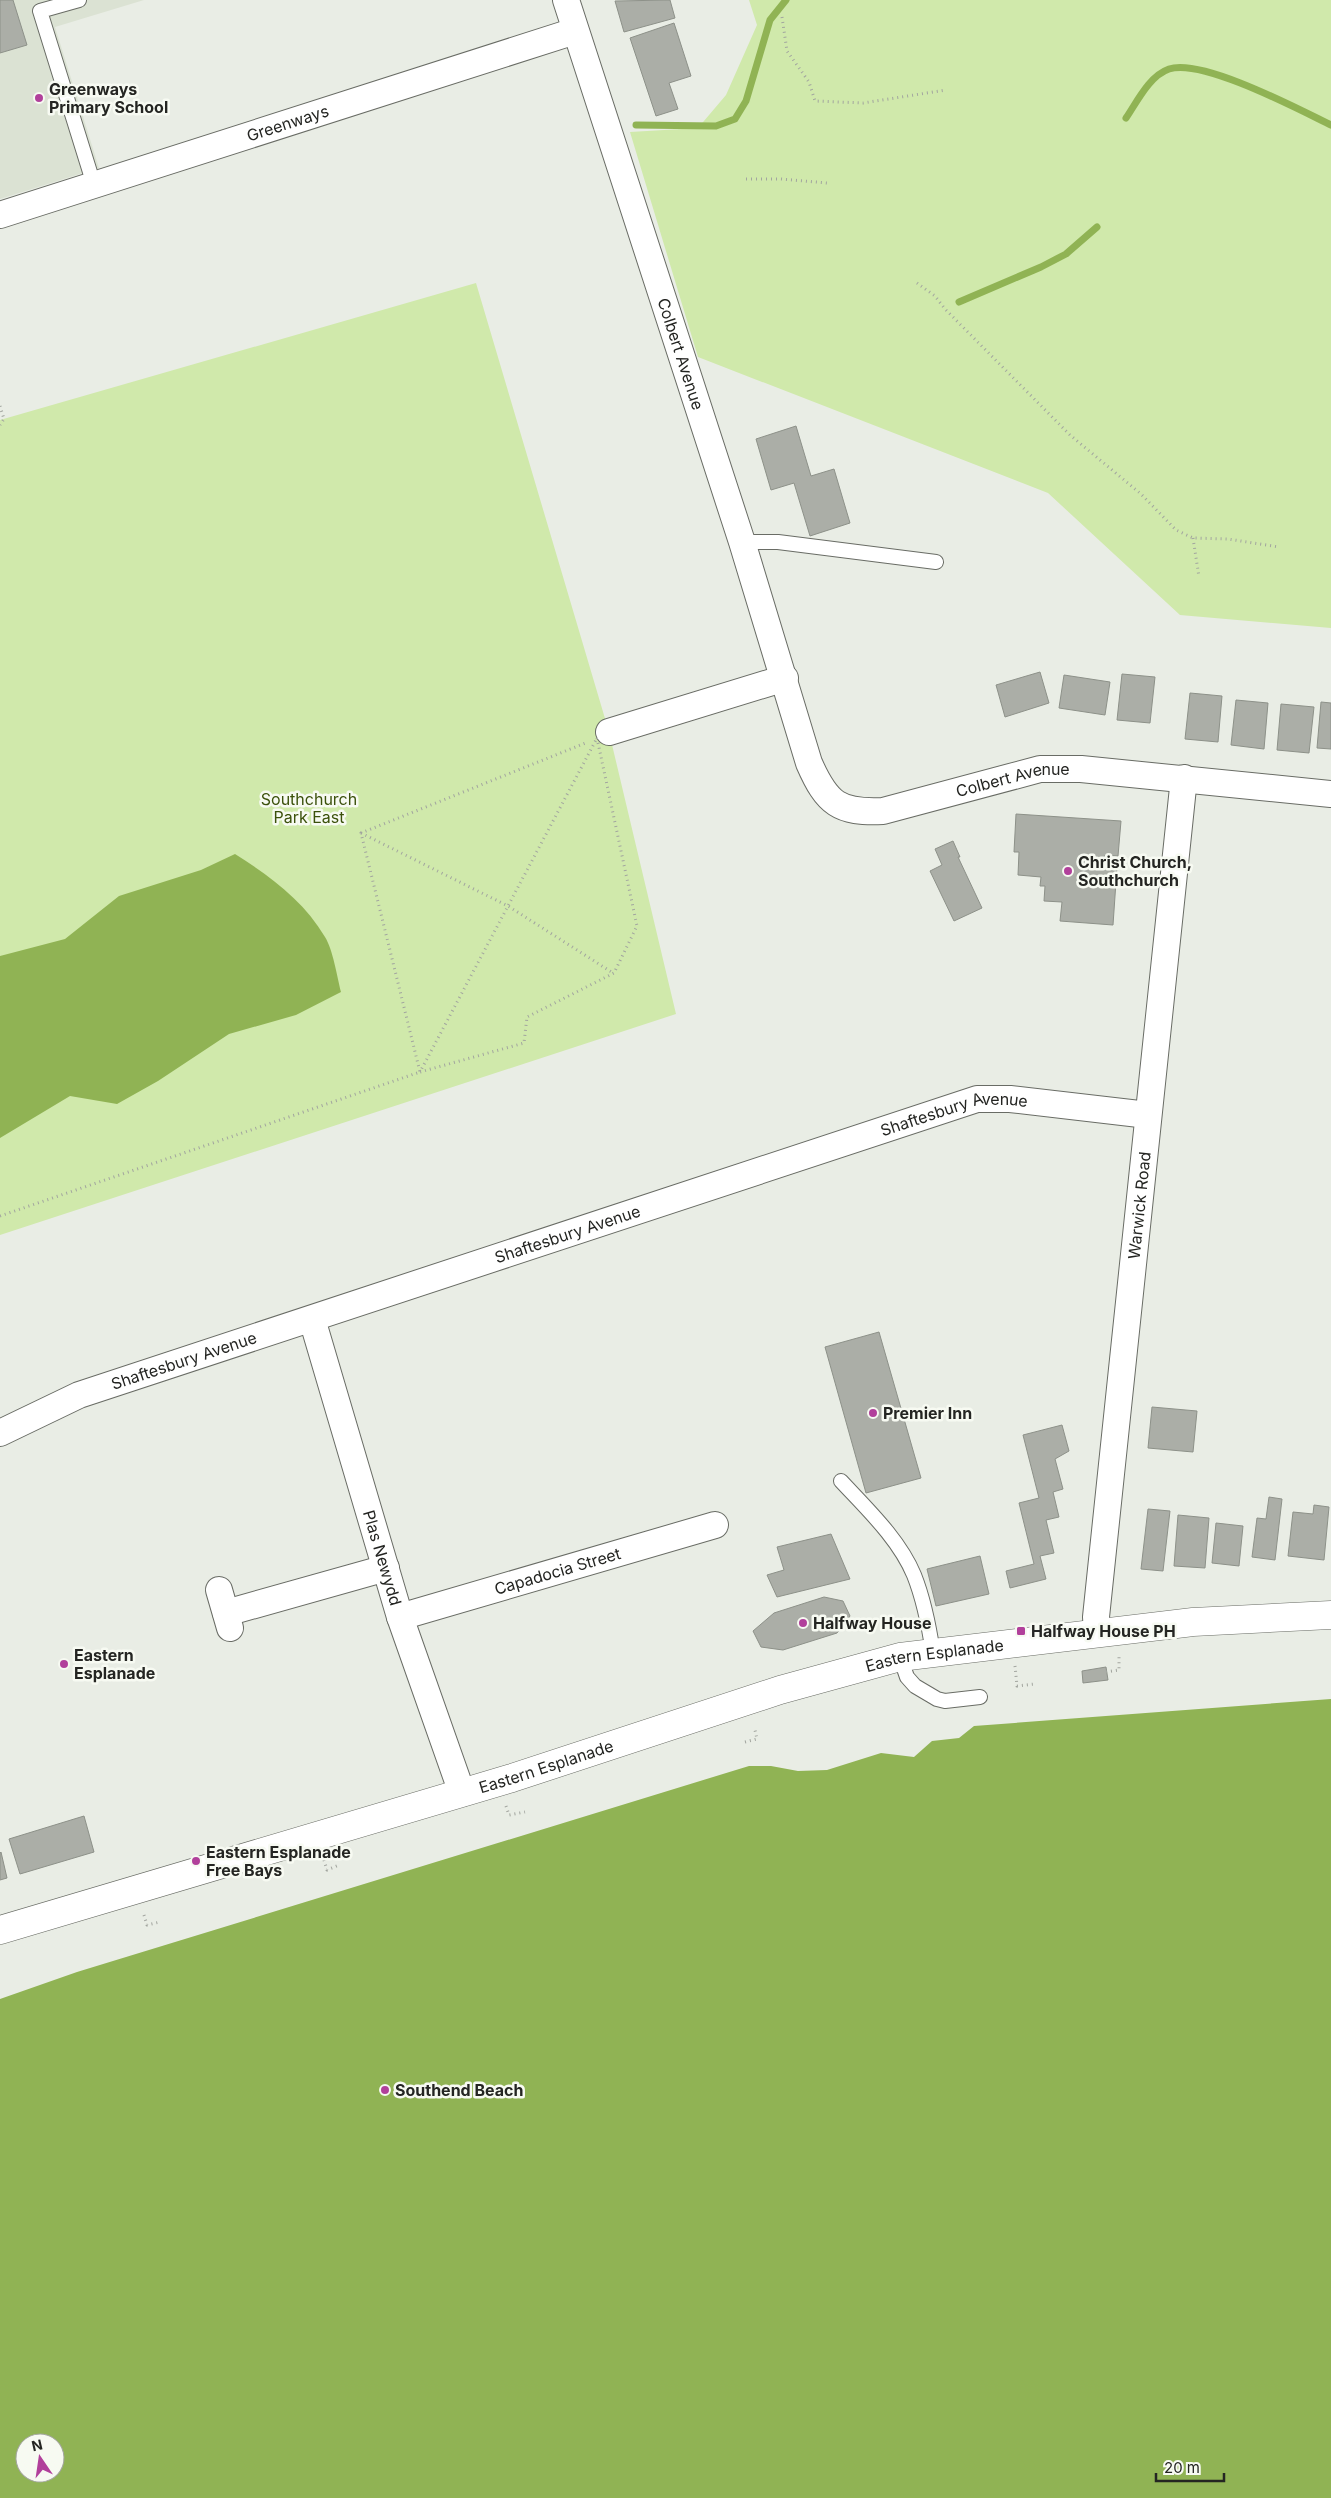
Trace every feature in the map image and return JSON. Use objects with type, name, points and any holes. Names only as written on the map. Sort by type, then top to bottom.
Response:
[{"type":"main road","name":"Eastern Esplanade","points":[[0,1930],[462,1793],[780,1690],[900,1657],[1193,1622],[1331,1615]]},
{"type":"street","name":"Colbert Avenue","points":[[566,0],[742,542],[785,678],[809,763],[817,783],[836,805],[861,812],[883,811],[1052,768],[1184,778],[1331,794]]},
{"type":"street","name":"Greenways","points":[[0,215],[575,32]]},
{"type":"street","points":[[603,735],[785,678]]},
{"type":"street","name":"Warwick Road","points":[[1097,1633],[1096,1618],[1184,778]]},
{"type":"street","name":"Shaftesbury Avenue","points":[[0,1433],[79,1395],[977,1099],[1010,1099],[1148,1115]]},
{"type":"street","name":"Plas Newydd","points":[[312,1319],[400,1617],[462,1793]]},
{"type":"street","name":"Capadocia Street","points":[[400,1617],[715,1525]]},
{"type":"street","points":[[225,1610],[386,1568]]},
{"type":"lane","points":[[74,1],[40,11],[94,185]]},
{"type":"lane","points":[[742,542],[778,542],[936,562]]},
{"type":"lane","points":[[841,1481],[902,1553],[914,1574],[926,1613],[933,1653]]},
{"type":"lane","points":[[900,1657],[907,1677],[915,1686],[937,1699],[945,1701],[980,1697]]},
{"type":"path","points":[[782,17],[786,51],[808,82],[815,101],[863,103],[946,90]]},
{"type":"path","points":[[746,179],[781,179],[827,183]]},
{"type":"path","points":[[917,283],[935,296],[951,315],[1070,435],[1141,494],[1176,530],[1193,538],[1228,539],[1280,547]]},
{"type":"path","points":[[0,406],[4,419],[0,425]]},
{"type":"path","points":[[1193,538],[1199,577]]},
{"type":"path","points":[[361,833],[603,735]]},
{"type":"path","points":[[420,1072],[508,906],[603,735]]},
{"type":"path","points":[[0,1216],[420,1072],[524,1043],[528,1017],[614,973],[637,926],[603,735]]},
{"type":"path","points":[[361,833],[508,906],[614,973]]},
{"type":"path","points":[[361,833],[420,1072]]},
{"type":"path","points":[[1110,1657],[1128,1655]]},
{"type":"path","points":[[1024,1663],[1014,1663],[1018,1686],[1036,1684]]},
{"type":"path","points":[[1106,1672],[1119,1670]]},
{"type":"path","points":[[745,1742],[757,1738],[755,1730]]},
{"type":"path","points":[[506,1806],[509,1815],[524,1812]]},
{"type":"path","points":[[324,1860],[327,1870],[339,1866]]},
{"type":"path","points":[[144,1915],[147,1925],[160,1922]]},
{"type":"shaded area","name":"Greenways Primary School","points":[[0,0],[144,0],[55,27],[99,168],[0,199]]},
{"type":"shaded area","points":[[235,854],[285,890],[317,924],[330,949],[341,992],[296,1015],[229,1034],[158,1081],[117,1104],[70,1096],[0,1138],[0,956],[65,939],[119,896],[201,870]]},
{"type":"shaded area","points":[[1331,1699],[1331,2498],[0,2498],[0,1999],[77,1972],[749,1766],[771,1766],[798,1771],[827,1770],[881,1753],[914,1757],[932,1741],[959,1738],[974,1726]]},
{"type":"green space","points":[[749,0],[1331,0],[1331,628],[1180,615],[1048,493],[698,357],[630,132],[698,128],[726,95],[757,25]]},
{"type":"green space","name":"Southchurch Park East","points":[[476,283],[609,732],[676,1014],[0,1235],[0,420]]},
{"type":"building","points":[[0,0],[13,0],[27,45],[0,53]]},
{"type":"building","points":[[670,0],[675,18],[624,32],[615,1]]},
{"type":"building","points":[[674,23],[691,76],[669,83],[678,109],[656,116],[630,38]]},
{"type":"building","points":[[796,426],[811,476],[834,469],[850,523],[810,536],[794,483],[771,490],[756,439]]},
{"type":"building","points":[[1040,672],[1049,703],[1005,717],[996,685]]},
{"type":"building","points":[[1122,674],[1155,677],[1150,723],[1117,720]]},
{"type":"building","points":[[1064,675],[1110,682],[1105,715],[1059,708]]},
{"type":"building","points":[[1190,693],[1222,696],[1218,742],[1185,739]]},
{"type":"building","points":[[1236,700],[1268,703],[1264,749],[1231,745]]},
{"type":"building","points":[[1321,702],[1331,703],[1331,749],[1317,748]]},
{"type":"building","points":[[1281,704],[1314,707],[1309,753],[1277,750]]},
{"type":"building","name":"Christ Church, Southchurch","points":[[1016,814],[1121,821],[1118,856],[1105,855],[1104,866],[1117,867],[1113,925],[1060,921],[1062,902],[1044,901],[1045,886],[1040,886],[1041,877],[1018,875],[1019,852],[1014,852]]},
{"type":"building","points":[[953,841],[960,857],[958,857],[982,908],[954,921],[930,871],[942,865],[935,849]]},
{"type":"building","name":"Premier Inn","points":[[879,1332],[921,1478],[866,1493],[825,1347]]},
{"type":"building","points":[[1152,1407],[1197,1411],[1193,1452],[1148,1448]]},
{"type":"building","points":[[1062,1425],[1069,1451],[1055,1459],[1063,1489],[1053,1492],[1059,1517],[1046,1520],[1054,1553],[1040,1556],[1046,1579],[1010,1588],[1006,1571],[1034,1564],[1019,1503],[1039,1498],[1023,1435]]},
{"type":"building","points":[[1269,1497],[1282,1499],[1275,1560],[1252,1557],[1257,1518],[1266,1519]]},
{"type":"building","points":[[1314,1505],[1329,1507],[1324,1560],[1288,1556],[1293,1512],[1313,1514]]},
{"type":"building","points":[[1148,1509],[1170,1511],[1163,1571],[1141,1569]]},
{"type":"building","points":[[1178,1515],[1209,1518],[1205,1568],[1174,1566]]},
{"type":"building","points":[[1216,1523],[1243,1526],[1239,1566],[1212,1563]]},
{"type":"building","points":[[831,1534],[850,1579],[777,1597],[767,1575],[784,1570],[777,1547]]},
{"type":"building","points":[[980,1556],[989,1594],[936,1606],[927,1569]]},
{"type":"building","name":"Halfway House","points":[[824,1597],[843,1601],[850,1616],[837,1633],[783,1650],[761,1647],[753,1631],[774,1613]]},
{"type":"building","points":[[1106,1667],[1108,1680],[1083,1683],[1082,1671]]},
{"type":"building","points":[[84,1816],[94,1852],[20,1874],[9,1839]]},
{"type":"building","points":[[0,1853],[7,1878],[0,1880]]},
{"type":"waterway","points":[[636,125],[716,126],[735,119],[746,101],[770,20],[786,0]]},
{"type":"waterway","points":[[1126,118],[1155,77],[1169,69],[1184,68],[1204,71],[1250,87],[1331,125]]},
{"type":"waterway","points":[[959,302],[1041,267],[1066,254],[1097,227]]},
{"type":"place","name":"Greenways Primary School","points":[[39,98]]},
{"type":"place","name":"Christ Church, Southchurch","points":[[1068,871]]},
{"type":"place","name":"Premier Inn","points":[[873,1413]]},
{"type":"place","name":"Halfway House","points":[[803,1623]]},
{"type":"place","name":"Halfway House PH","points":[[1021,1631]]},
{"type":"place","name":"Eastern Esplanade","points":[[64,1664]]},
{"type":"place","name":"Eastern Esplanade Free Bays","points":[[196,1861]]},
{"type":"place","name":"Southend Beach","points":[[385,2090]]}]
